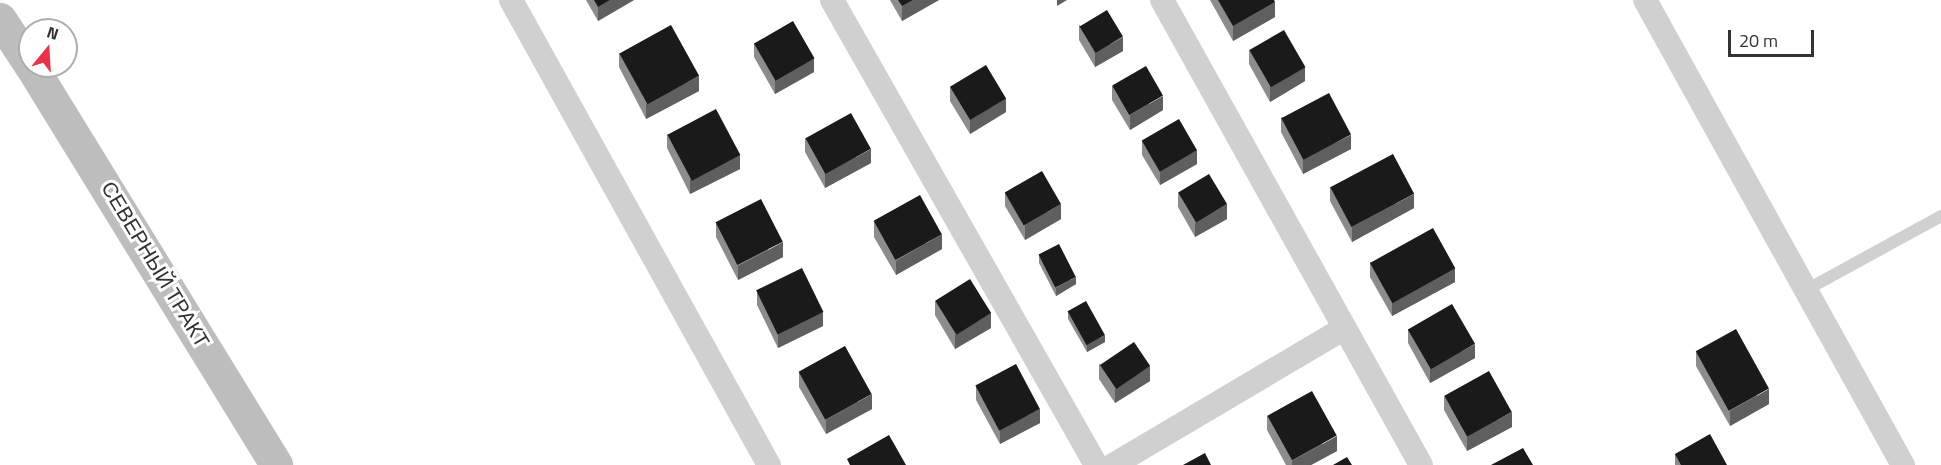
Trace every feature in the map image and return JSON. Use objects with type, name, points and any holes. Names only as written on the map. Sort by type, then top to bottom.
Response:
[{"type":"main road","name":"СЕВЕРНЫЙ ТРАКТ","points":[[0,19],[18,47]]},
{"type":"main road","name":"СЕВЕРНЫЙ ТРАКТ","points":[[38,78],[276,465]]},
{"type":"street","points":[[511,0],[769,465]]},
{"type":"street","points":[[832,0],[1096,465]]},
{"type":"street","points":[[1162,0],[1421,465]]},
{"type":"street","points":[[1646,0],[1903,465]]},
{"type":"street","points":[[1113,465],[1345,328]]},
{"type":"lane","points":[[1806,290],[1941,216]]},
{"type":"building","points":[[594,0],[610,0],[598,7]]},
{"type":"building","points":[[898,0],[913,0],[902,6]]},
{"type":"building","points":[[1218,0],[1274,0],[1275,2],[1233,26]]},
{"type":"building","points":[[1107,10],[1123,37],[1096,53],[1080,26]]},
{"type":"building","points":[[793,21],[814,58],[776,81],[754,44]]},
{"type":"building","points":[[671,25],[699,76],[648,104],[619,54]]},
{"type":"building","points":[[1284,30],[1306,67],[1271,87],[1249,50]]},
{"type":"building","points":[[986,65],[1006,98],[970,120],[950,87]]},
{"type":"building","points":[[1146,66],[1163,95],[1129,115],[1112,86]]},
{"type":"building","points":[[1329,93],[1351,134],[1303,160],[1281,118]]},
{"type":"building","points":[[716,109],[740,155],[692,181],[667,135]]},
{"type":"building","points":[[851,113],[871,149],[825,174],[806,138]]},
{"type":"building","points":[[1179,119],[1197,150],[1160,172],[1142,141]]},
{"type":"building","points":[[1393,154],[1414,194],[1351,227],[1330,187]]},
{"type":"building","points":[[1042,171],[1061,204],[1024,225],[1005,192]]},
{"type":"building","points":[[1209,174],[1227,204],[1196,223],[1178,193]]},
{"type":"building","points":[[920,195],[942,234],[895,260],[874,221]]},
{"type":"building","points":[[761,199],[783,242],[737,265],[716,222]]},
{"type":"building","points":[[1433,228],[1455,268],[1392,303],[1370,263]]},
{"type":"building","points":[[1059,244],[1076,277],[1055,287],[1039,254]]},
{"type":"building","points":[[802,268],[823,312],[778,334],[756,290]]},
{"type":"building","points":[[970,279],[991,313],[956,335],[935,301]]},
{"type":"building","points":[[1086,301],[1105,335],[1087,345],[1068,311]]},
{"type":"building","points":[[1452,304],[1475,344],[1431,369],[1408,330]]},
{"type":"building","points":[[1736,329],[1769,388],[1729,411],[1696,351]]},
{"type":"building","points":[[1134,342],[1150,366],[1116,389],[1100,365]]},
{"type":"building","points":[[845,346],[872,394],[825,420],[799,372]]},
{"type":"building","points":[[1016,364],[1040,409],[999,431],[975,386]]},
{"type":"building","points":[[1489,371],[1512,412],[1467,437],[1444,396]]},
{"type":"building","points":[[1312,391],[1337,436],[1292,460],[1267,416]]},
{"type":"building","points":[[1710,434],[1727,465],[1681,465],[1675,454]]},
{"type":"building","points":[[889,435],[906,465],[850,465],[847,459]]},
{"type":"building","points":[[1523,448],[1533,465],[1491,465]]},
{"type":"building","points":[[1205,453],[1211,465],[1183,465]]},
{"type":"building","points":[[1347,457],[1352,465],[1333,465]]}]
